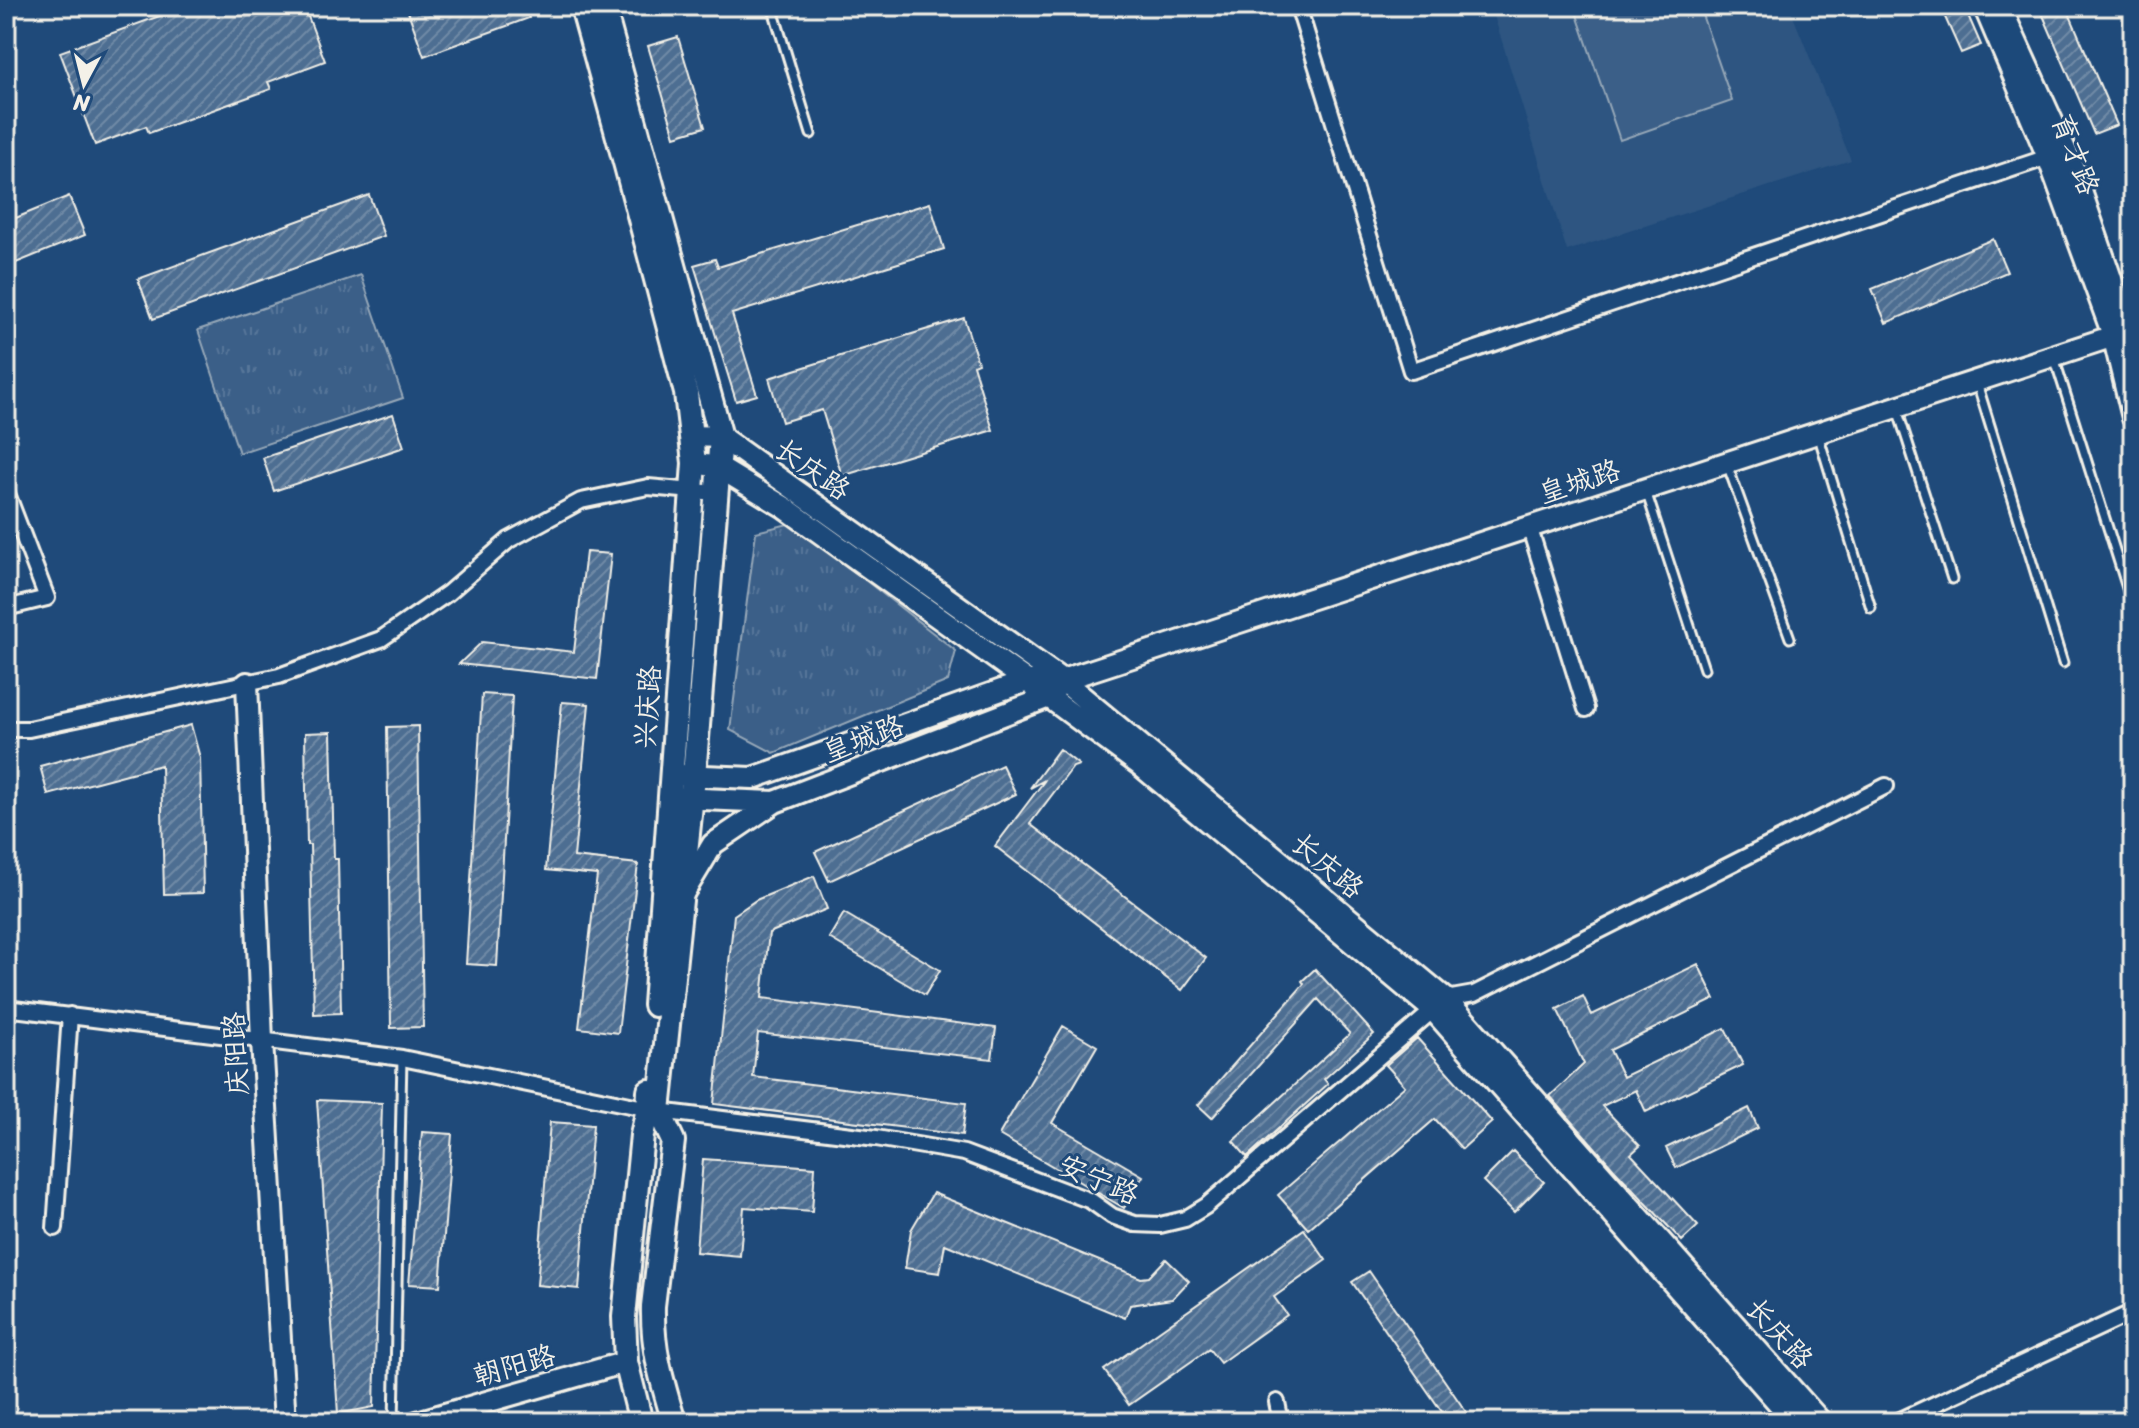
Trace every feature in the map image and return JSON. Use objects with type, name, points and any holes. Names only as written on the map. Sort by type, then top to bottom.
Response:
[{"type":"main road","name":"兴庆路","points":[[582,6],[686,393],[694,463],[681,897],[653,1110],[642,1135],[624,1297],[627,1365],[641,1422]]},
{"type":"main road","points":[[603,6],[721,437],[691,436]]},
{"type":"main road","name":"育才路","points":[[1984,6],[2119,333],[2133,418]]},
{"type":"main road","points":[[2000,6],[2072,165],[2119,302],[2119,333],[2133,361]]},
{"type":"main road","name":"皇城路","points":[[682,786],[753,778],[1027,681],[1062,680],[2119,333]]},
{"type":"main road","name":"兴庆路","points":[[674,1422],[655,1356],[652,1331],[673,1141],[653,1110],[682,786],[721,437]]},
{"type":"main road","name":"长庆路","points":[[721,437],[1062,680],[1440,1005],[1821,1422]]},
{"type":"main road","points":[[694,463],[718,467],[784,507],[1027,681],[1140,765],[1440,1005],[1795,1422]]},
{"type":"main road","points":[[1049,697],[1062,680]]},
{"type":"main road","name":"庆阳路","points":[[247,683],[262,1041],[285,1422]]},
{"type":"main road","name":"皇城路","points":[[682,786],[775,802],[1049,697]]},
{"type":"main road","points":[[681,897],[713,844],[775,802]]},
{"type":"main road","name":"朝阳路","points":[[428,1421],[627,1365]]},
{"type":"street","points":[[1298,6],[1411,371],[2048,157]]},
{"type":"street","points":[[6,729],[29,729],[279,676],[381,639],[448,593],[509,540],[581,501],[648,487],[716,493]]},
{"type":"street","points":[[6,491],[47,598],[6,608]]},
{"type":"street","points":[[1529,526],[1586,709]]},
{"type":"street","points":[[1440,1005],[1474,994],[1886,786]]},
{"type":"street","name":"安宁路","points":[[6,1008],[402,1058],[653,1110],[876,1138],[964,1153],[1091,1201],[1112,1216],[1135,1224],[1160,1225],[1185,1219],[1206,1206],[1440,1005]]},
{"type":"street","points":[[55,1228],[70,1015]]},
{"type":"street","points":[[1896,1422],[2133,1312]]},
{"type":"street","points":[[1277,1402],[1281,1422]]},
{"type":"lane","points":[[772,6],[811,134]]},
{"type":"lane","points":[[2054,355],[2133,607]]},
{"type":"lane","points":[[1976,381],[2063,663]]},
{"type":"lane","points":[[1896,407],[1952,579]]},
{"type":"lane","points":[[1818,432],[1871,608]]},
{"type":"lane","points":[[1727,462],[1790,638]]},
{"type":"lane","points":[[1646,489],[1704,669]]},
{"type":"lane","points":[[394,1422],[402,1058]]},
{"type":"shaded area","points":[[1491,6],[1789,6],[1851,160],[1567,251]]},
{"type":"green space","points":[[1574,6],[1699,6],[1732,101],[1620,140]]},
{"type":"green space","points":[[361,275],[403,398],[239,453],[198,330]]},
{"type":"green space","points":[[792,523],[956,651],[948,681],[774,753],[730,730],[756,532]]},
{"type":"building","points":[[187,6],[304,6],[325,61],[268,82],[271,89],[149,133],[146,126],[95,145],[60,52]]},
{"type":"building","points":[[406,6],[525,6],[529,18],[424,56]]},
{"type":"building","points":[[1940,6],[1964,6],[1981,45],[1961,53]]},
{"type":"building","points":[[2039,6],[2066,6],[2117,125],[2094,134]]},
{"type":"building","points":[[678,37],[705,127],[675,136],[648,46]]},
{"type":"building","points":[[369,195],[384,236],[153,319],[138,279]]},
{"type":"building","points":[[69,196],[85,235],[6,267],[6,222]]},
{"type":"building","points":[[930,203],[944,249],[732,314],[757,395],[736,401],[694,265],[715,259],[718,267]]},
{"type":"building","points":[[1993,239],[2007,272],[1886,323],[1872,289]]},
{"type":"building","points":[[964,318],[978,363],[973,365],[993,430],[842,476],[822,410],[782,422],[769,378]]},
{"type":"building","points":[[393,414],[404,447],[274,491],[263,458]]},
{"type":"building","points":[[586,552],[611,554],[597,679],[459,664],[482,642],[574,652]]},
{"type":"building","points":[[482,694],[512,696],[497,966],[466,964]]},
{"type":"building","points":[[562,702],[589,704],[574,857],[638,864],[618,1033],[579,1028],[597,875],[546,870]]},
{"type":"building","points":[[191,725],[200,758],[203,893],[164,894],[161,765],[48,795],[40,766]]},
{"type":"building","points":[[418,726],[423,1027],[391,1028],[387,727]]},
{"type":"building","points":[[331,732],[334,859],[338,859],[341,1013],[314,1014],[305,733]]},
{"type":"building","points":[[1059,749],[1079,765],[1073,767],[1030,824],[1206,958],[1182,990],[995,846],[1045,780],[1030,788]]},
{"type":"building","points":[[1002,765],[1016,794],[829,881],[815,852]]},
{"type":"building","points":[[814,876],[827,909],[769,933],[762,998],[996,1028],[992,1059],[758,1033],[753,1077],[966,1103],[962,1135],[714,1104],[734,915],[756,900]]},
{"type":"building","points":[[844,913],[940,970],[925,995],[829,938]]},
{"type":"building","points":[[1698,964],[1715,999],[1610,1050],[1623,1077],[1725,1028],[1743,1065],[1646,1112],[1636,1090],[1602,1106],[1640,1146],[1631,1154],[1698,1226],[1682,1241],[1550,1096],[1584,1064],[1557,1009],[1583,996],[1592,1015]]},
{"type":"building","points":[[1315,969],[1374,1034],[1324,1079],[1328,1084],[1247,1157],[1233,1141],[1350,1034],[1318,999],[1212,1118],[1198,1105]]},
{"type":"building","points":[[1063,1026],[1097,1046],[1052,1123],[1143,1176],[1124,1208],[999,1135]]},
{"type":"building","points":[[1417,1038],[1492,1122],[1462,1149],[1435,1119],[1308,1229],[1278,1195],[1405,1086],[1386,1065]]},
{"type":"building","points":[[317,1100],[382,1103],[374,1407],[338,1414]]},
{"type":"building","points":[[1749,1108],[1758,1128],[1676,1168],[1666,1148]]},
{"type":"building","points":[[550,1122],[593,1125],[579,1289],[537,1285]]},
{"type":"building","points":[[422,1132],[452,1134],[440,1286],[409,1284]]},
{"type":"building","points":[[1513,1151],[1544,1182],[1514,1212],[1483,1181]]},
{"type":"building","points":[[703,1159],[815,1167],[812,1212],[744,1207],[740,1256],[696,1252]]},
{"type":"building","points":[[933,1193],[1141,1278],[1149,1277],[1166,1259],[1189,1281],[1172,1299],[1130,1305],[1125,1318],[945,1244],[940,1273],[905,1268],[911,1230]]},
{"type":"building","points":[[1304,1229],[1326,1260],[1274,1297],[1287,1315],[1220,1363],[1209,1349],[1129,1405],[1104,1370]]},
{"type":"building","points":[[1369,1271],[1473,1422],[1449,1422],[1352,1282]]}]
